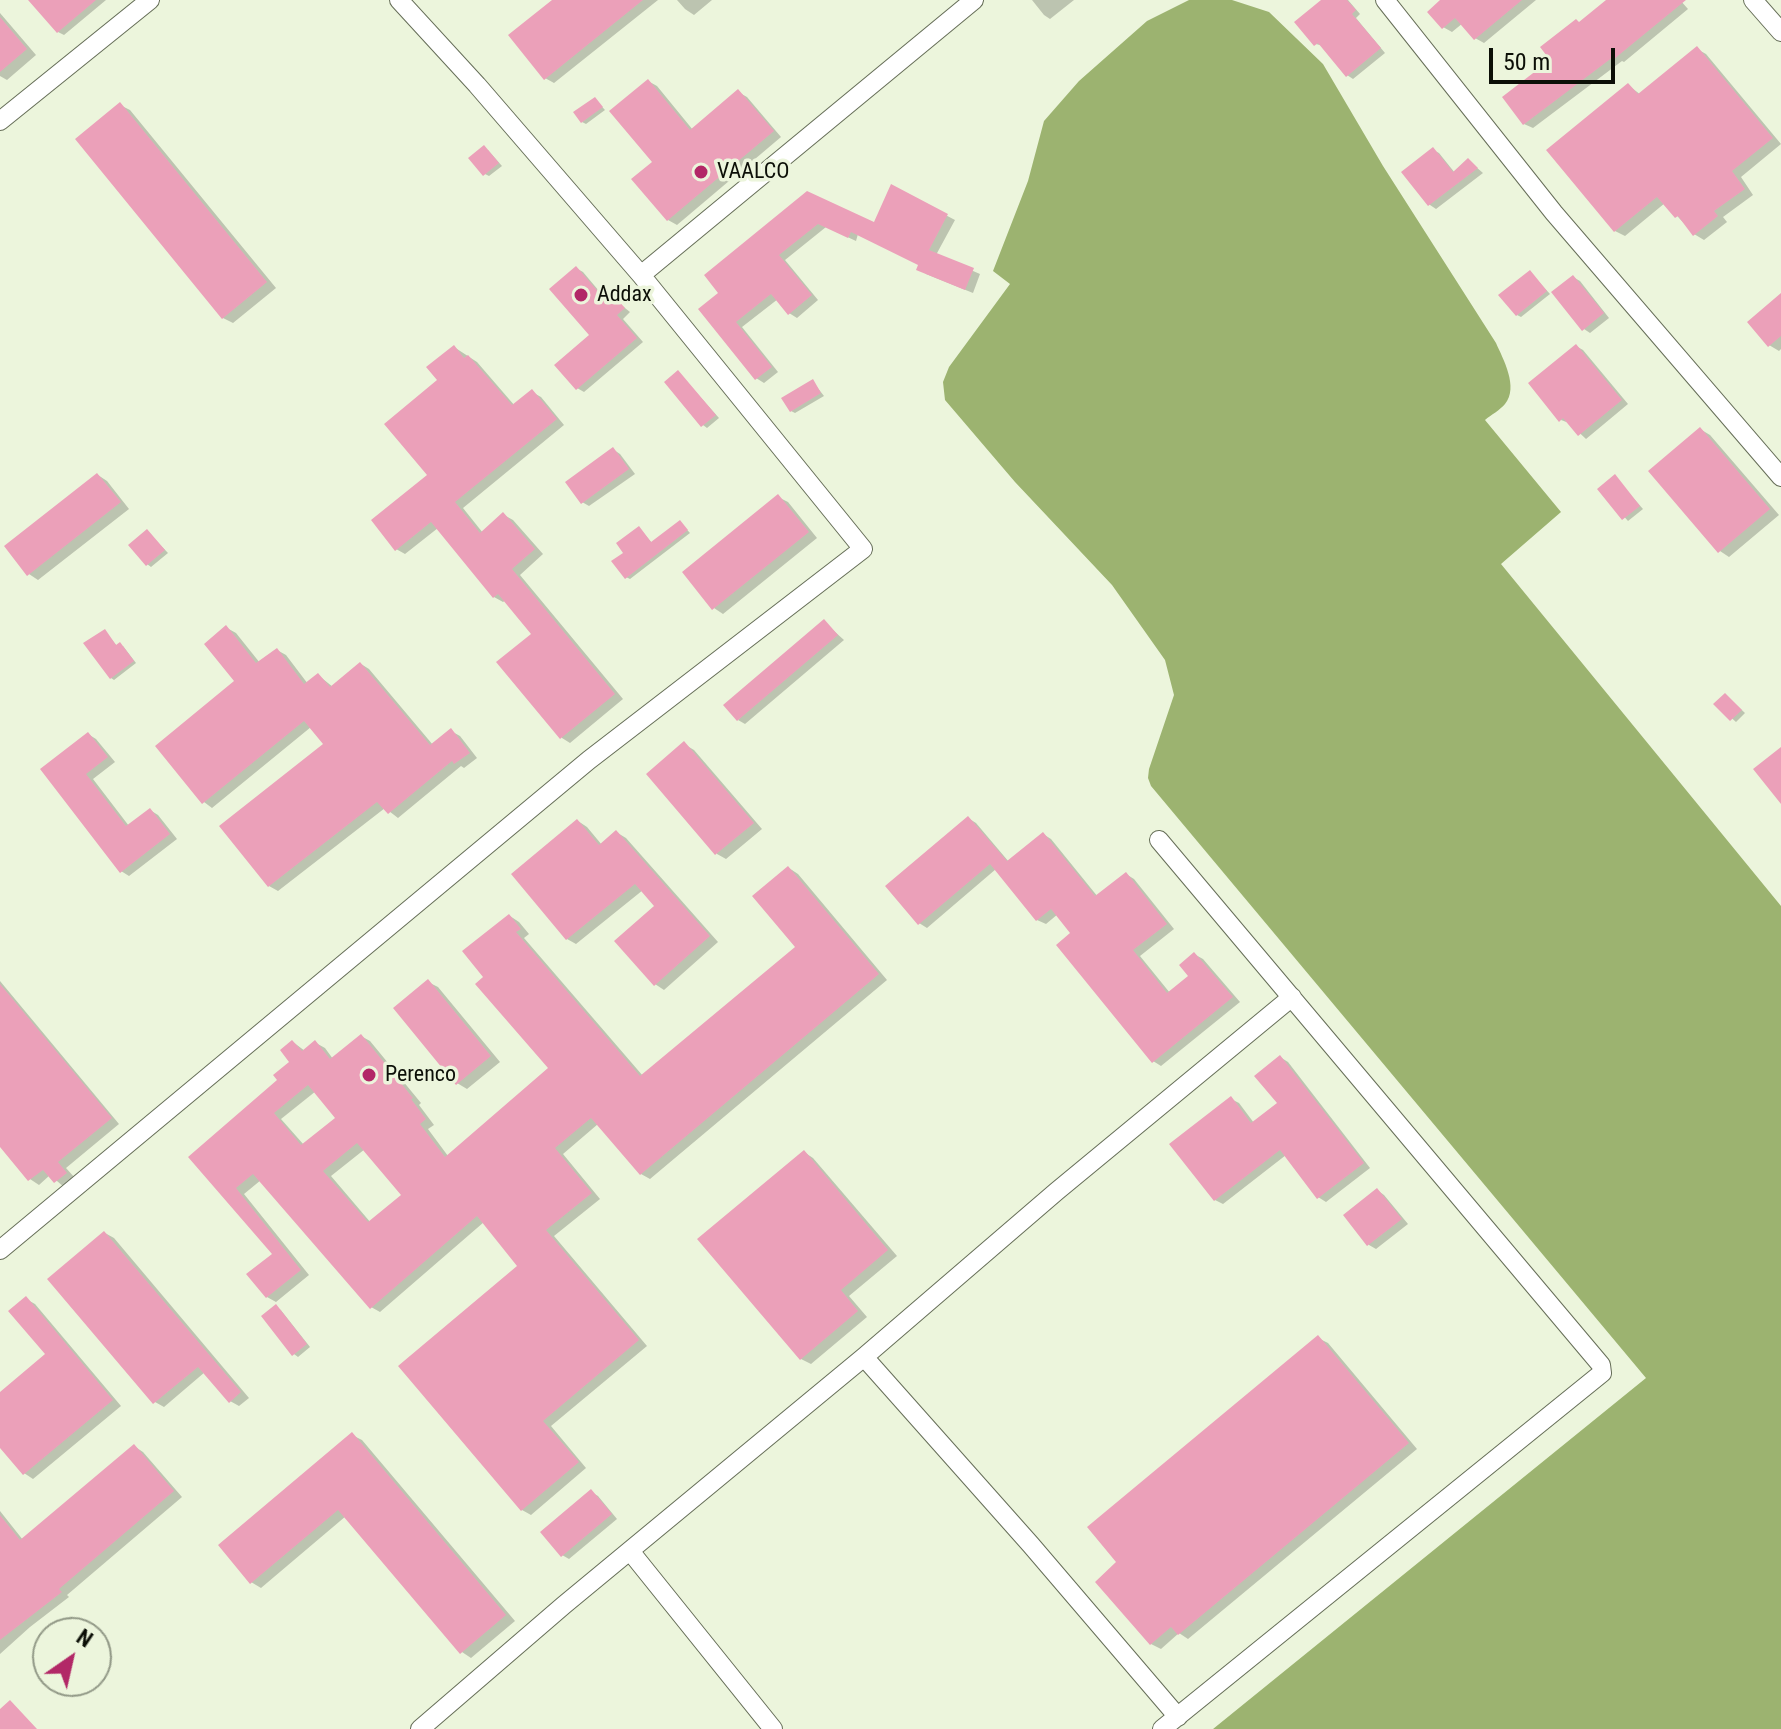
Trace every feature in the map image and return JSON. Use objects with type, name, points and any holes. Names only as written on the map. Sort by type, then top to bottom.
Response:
[{"type":"street","points":[[0,121],[150,0]]},
{"type":"street","points":[[0,1250],[589,760],[863,549],[641,275],[477,85],[399,0]]},
{"type":"street","points":[[641,275],[974,0]]},
{"type":"street","points":[[1385,0],[1554,213],[1781,477]]},
{"type":"street","points":[[1753,0],[1781,32]]},
{"type":"street","points":[[1159,840],[1601,1365],[1602,1373],[1162,1729]]},
{"type":"street","points":[[420,1729],[1057,1191],[1292,997]]},
{"type":"street","points":[[864,1357],[1178,1717]]},
{"type":"street","points":[[630,1551],[773,1729]]},
{"type":"shaded area","points":[[1189,0],[1232,0],[1269,12],[1323,64],[1383,166],[1496,343],[1510,381],[1509,397],[1485,420],[1561,512],[1501,564],[1781,906],[1781,1729],[1213,1729],[1646,1378],[1151,786],[1149,769],[1174,695],[1165,660],[1112,585],[1015,482],[945,400],[943,382],[949,367],[1010,284],[993,271],[1028,181],[1044,121],[1079,81],[1147,21]]},
{"type":"building","points":[[28,0],[96,0],[57,33]]},
{"type":"building","points":[[552,0],[643,0],[544,80],[508,35]]},
{"type":"building","points":[[1321,0],[1347,0],[1356,10],[1352,14],[1381,48],[1346,77],[1318,43],[1314,46],[1294,22]]},
{"type":"building","points":[[1440,0],[1522,0],[1474,40],[1455,18],[1442,29],[1427,12]]},
{"type":"building","points":[[1606,0],[1686,0],[1614,59],[1523,125],[1502,97],[1550,60],[1540,47]]},
{"type":"building","points":[[0,17],[27,49],[0,72]]},
{"type":"building","points":[[1697,46],[1773,138],[1732,171],[1745,189],[1714,211],[1718,216],[1693,236],[1678,216],[1675,218],[1657,197],[1614,232],[1546,150],[1628,83],[1638,94]]},
{"type":"building","points":[[648,79],[690,130],[738,89],[774,131],[667,221],[631,179],[652,162],[609,111]]},
{"type":"building","points":[[595,97],[603,107],[581,123],[573,112]]},
{"type":"building","points":[[120,102],[267,282],[222,319],[75,139]]},
{"type":"building","points":[[484,145],[499,163],[483,176],[468,158]]},
{"type":"building","points":[[1433,147],[1453,172],[1468,158],[1478,168],[1428,206],[1401,172]]},
{"type":"building","points":[[891,184],[948,214],[929,250],[974,268],[965,290],[916,270],[918,265],[851,232],[848,238],[818,224],[779,255],[812,295],[788,315],[771,294],[736,322],[772,367],[755,380],[698,309],[718,293],[704,275],[807,191],[874,222]]},
{"type":"building","points":[[576,266],[608,303],[615,297],[625,308],[617,315],[637,338],[576,390],[554,365],[589,335],[549,289]]},
{"type":"building","points":[[1530,270],[1547,291],[1516,316],[1498,295]]},
{"type":"building","points":[[1573,275],[1604,313],[1582,331],[1551,292]]},
{"type":"building","points":[[1781,293],[1781,336],[1768,347],[1747,322]]},
{"type":"building","points":[[1576,344],[1622,400],[1578,436],[1563,418],[1559,422],[1528,383]]},
{"type":"building","points":[[454,345],[464,358],[468,355],[512,405],[532,389],[557,419],[455,502],[480,533],[503,512],[535,549],[512,569],[615,694],[560,739],[496,662],[531,634],[498,594],[493,598],[431,522],[395,551],[371,520],[427,475],[384,424],[437,380],[426,367]]},
{"type":"building","points":[[678,370],[716,415],[701,427],[664,382]]},
{"type":"building","points":[[813,379],[821,393],[790,412],[781,398]]},
{"type":"building","points":[[1700,427],[1770,509],[1718,553],[1648,471]]},
{"type":"building","points":[[613,447],[629,469],[581,504],[565,482]]},
{"type":"building","points":[[97,473],[121,502],[27,576],[4,546]]},
{"type":"building","points":[[1615,474],[1640,506],[1622,520],[1597,489]]},
{"type":"building","points":[[778,494],[809,532],[712,610],[682,572]]},
{"type":"building","points":[[680,520],[688,530],[625,579],[611,561],[623,553],[616,543],[639,526],[651,542]]},
{"type":"building","points":[[147,529],[165,550],[146,566],[128,545]]},
{"type":"building","points":[[824,619],[838,635],[737,721],[723,705]]},
{"type":"building","points":[[226,625],[256,663],[277,648],[304,684],[318,673],[330,687],[360,662],[430,745],[451,728],[470,753],[454,764],[452,761],[388,814],[377,802],[268,887],[219,826],[323,744],[304,721],[202,804],[155,746],[234,681],[204,644]]},
{"type":"building","points":[[105,629],[116,645],[120,642],[134,661],[110,679],[83,643]]},
{"type":"building","points":[[1725,693],[1742,710],[1730,721],[1713,704]]},
{"type":"building","points":[[88,732],[108,757],[86,774],[126,826],[150,808],[170,834],[120,873],[40,769]]},
{"type":"building","points":[[684,741],[754,823],[715,855],[646,774]]},
{"type":"building","points":[[1781,747],[1781,804],[1753,769]]},
{"type":"building","points":[[968,816],[1007,861],[1043,832],[1095,896],[1126,872],[1167,924],[1133,950],[1167,993],[1188,976],[1179,965],[1194,952],[1233,997],[1152,1063],[1056,945],[1070,933],[1051,909],[1036,921],[990,864],[918,925],[885,886]]},
{"type":"building","points":[[577,819],[599,845],[616,830],[710,936],[654,986],[614,941],[654,906],[635,884],[566,940],[511,874]]},
{"type":"building","points":[[788,866],[879,974],[640,1175],[591,1118],[555,1148],[592,1193],[546,1230],[639,1340],[543,1421],[579,1462],[521,1511],[398,1366],[517,1266],[477,1216],[370,1309],[253,1174],[236,1188],[301,1270],[266,1298],[246,1274],[272,1254],[188,1157],[277,1080],[273,1075],[289,1062],[280,1050],[292,1040],[302,1051],[315,1040],[330,1059],[361,1034],[413,1098],[426,1119],[420,1124],[445,1157],[548,1068],[475,984],[483,977],[462,951],[509,914],[521,929],[516,932],[640,1076],[795,947],[752,896]],"holes":[[[308,1085],[335,1118],[301,1145],[274,1113]],[[357,1143],[401,1195],[368,1222],[323,1171]]]},
{"type":"building","points":[[428,979],[491,1056],[456,1085],[393,1008]]},
{"type":"building","points":[[0,984],[112,1118],[58,1162],[67,1173],[54,1183],[43,1170],[28,1181],[0,1147]]},
{"type":"building","points":[[1280,1055],[1364,1163],[1317,1199],[1280,1150],[1214,1201],[1169,1144],[1231,1096],[1251,1123],[1277,1103],[1254,1076]]},
{"type":"building","points":[[804,1150],[888,1250],[841,1290],[858,1311],[800,1360],[697,1239]]},
{"type":"building","points":[[1377,1188],[1402,1219],[1367,1246],[1343,1215]]},
{"type":"building","points":[[104,1231],[241,1392],[229,1403],[198,1367],[153,1404],[47,1279]]},
{"type":"building","points":[[26,1296],[113,1400],[23,1475],[0,1448],[0,1392],[45,1354],[8,1311]]},
{"type":"building","points":[[276,1304],[307,1344],[292,1356],[261,1316]]},
{"type":"building","points":[[1318,1335],[1409,1443],[1178,1635],[1171,1627],[1150,1645],[1095,1582],[1116,1562],[1087,1527]]},
{"type":"building","points":[[352,1432],[506,1615],[460,1654],[338,1510],[250,1584],[218,1545]]},
{"type":"building","points":[[134,1444],[174,1491],[59,1589],[62,1592],[0,1640],[0,1515],[20,1540]]},
{"type":"building","points":[[591,1489],[612,1514],[561,1557],[540,1532]]},
{"type":"building","points":[[10,1700],[37,1729],[0,1729],[0,1709]]},
{"type":"place","name":"VAALCO","points":[[701,172]]},
{"type":"place","name":"Addax","points":[[581,295]]},
{"type":"place","name":"Perenco","points":[[369,1075]]}]
